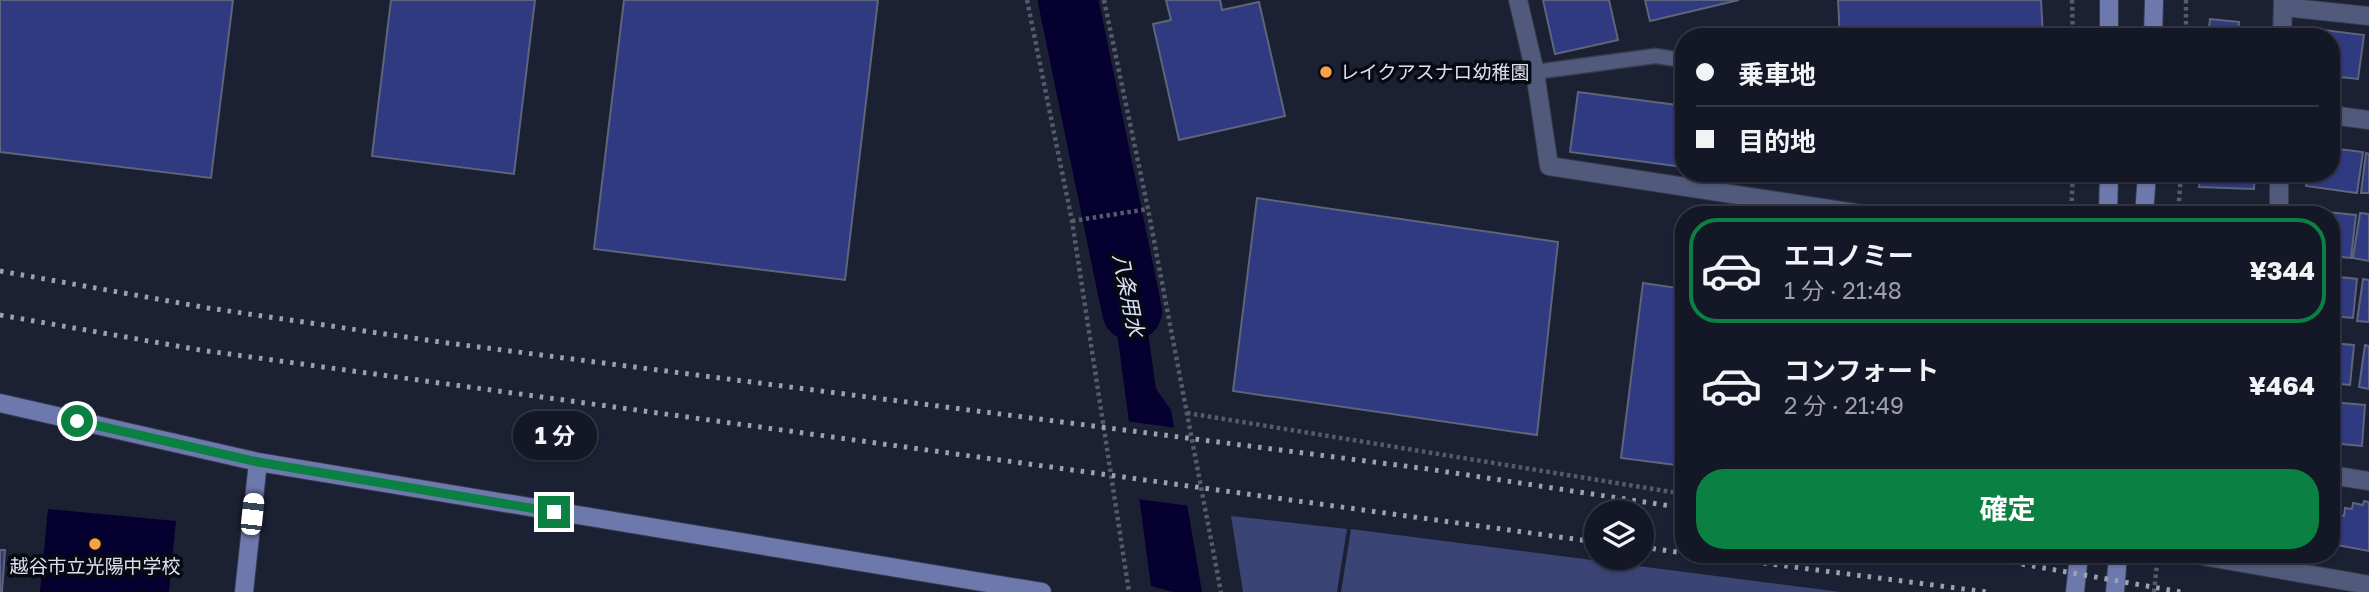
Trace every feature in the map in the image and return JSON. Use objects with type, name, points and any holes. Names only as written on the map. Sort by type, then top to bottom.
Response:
[{"type":"street","points":[[1518,0],[1535,72],[1549,166],[1809,206]]},
{"type":"street","points":[[2109,0],[2109,28]]},
{"type":"street","points":[[2153,28],[2154,0]]},
{"type":"street","points":[[2282,28],[2283,3],[2369,16]]},
{"type":"street","points":[[2340,116],[2369,120]]},
{"type":"street","points":[[2108,206],[2109,182]]},
{"type":"street","points":[[2145,206],[2146,182]]},
{"type":"street","points":[[2279,182],[2279,206]]},
{"type":"street","points":[[0,403],[258,462],[957,585],[1042,592]]},
{"type":"street","points":[[244,592],[258,462]]},
{"type":"street","points":[[2340,476],[2369,481]]},
{"type":"street","points":[[2075,592],[2078,563]]},
{"type":"street","points":[[2115,592],[2117,563]]},
{"type":"street","points":[[2243,563],[2369,585]]},
{"type":"lane","points":[[1535,72],[1655,56],[1675,59]]},
{"type":"path","points":[[1027,0],[1072,221],[1129,592]]},
{"type":"path","points":[[1104,0],[1148,209],[1221,592]]},
{"type":"path","points":[[2072,0],[2073,28]]},
{"type":"path","points":[[2186,0],[2186,28]]},
{"type":"path","points":[[2071,206],[2073,182]]},
{"type":"path","points":[[2178,206],[2180,182]]},
{"type":"path","points":[[1072,221],[1148,209]]},
{"type":"path","points":[[1187,413],[1675,493]]},
{"type":"path","points":[[2154,592],[2157,563]]},
{"type":"shaded area","points":[[1231,516],[1347,529],[1337,592],[1243,592]]},
{"type":"shaded area","points":[[1351,529],[1584,559],[1584,570],[1654,568],[1841,592],[1341,592]]},
{"type":"water","points":[[1056,0],[1093,0],[1118,118],[1130,194],[1097,200]]},
{"type":"water","points":[[1133,228],[1156,389],[1171,410],[1202,592],[1173,592],[1151,586],[1104,235]]},
{"type":"water","points":[[48,509],[176,521],[169,592],[40,592]]},
{"type":"pier","points":[[1126,421],[1177,428],[1191,506],[1136,499]]},
{"type":"building","points":[[0,0],[233,0],[211,178],[0,152]]},
{"type":"building","points":[[391,0],[535,0],[514,174],[372,156]]},
{"type":"building","points":[[624,0],[878,0],[845,280],[594,249]]},
{"type":"building","points":[[1166,0],[1220,0],[1222,10],[1259,2],[1285,116],[1179,140],[1153,24],[1171,20]]},
{"type":"building","points":[[1543,0],[1609,0],[1618,40],[1555,54]]},
{"type":"building","points":[[1645,0],[1739,0],[1650,21]]},
{"type":"building","points":[[1838,0],[2041,0],[2043,28],[1840,28]]},
{"type":"building","points":[[2210,19],[2239,22],[2239,28],[2209,28]]},
{"type":"building","points":[[2340,32],[2364,35],[2358,79],[2340,77]]},
{"type":"building","points":[[1578,92],[1675,105],[1675,166],[1570,152]]},
{"type":"building","points":[[2340,149],[2363,152],[2357,193],[2306,186],[2306,182],[2340,182]]},
{"type":"building","points":[[2366,153],[2369,154],[2369,193],[2361,193]]},
{"type":"building","points":[[2199,182],[2254,182],[2254,189],[2199,187]]},
{"type":"building","points":[[1257,198],[1558,242],[1537,435],[1233,391]]},
{"type":"building","points":[[2340,213],[2356,215],[2351,258],[2340,257]]},
{"type":"building","points":[[2360,213],[2369,214],[2369,261],[2353,258]]},
{"type":"building","points":[[2340,277],[2357,279],[2353,318],[2340,317]]},
{"type":"building","points":[[2363,279],[2369,280],[2369,322],[2357,321]]},
{"type":"building","points":[[1643,283],[1675,288],[1675,465],[1621,458]]},
{"type":"building","points":[[2340,344],[2354,345],[2350,385],[2340,384]]},
{"type":"building","points":[[2365,345],[2369,346],[2369,389],[2359,387]]},
{"type":"building","points":[[2340,403],[2365,405],[2362,446],[2340,444]]},
{"type":"building","points":[[2364,501],[2369,502],[2369,551],[2340,546],[2340,515],[2344,516],[2345,508],[2352,509],[2353,503],[2363,505]]},
{"type":"building","points":[[0,550],[5,550],[2,592],[0,592]]},
{"type":"waterway","name":"八条用水","points":[[1068,0],[1132,311]]},
{"type":"railway","points":[[0,271],[208,308],[440,342],[1428,469],[1675,507]]},
{"type":"railway","points":[[0,315],[200,350],[1584,540]]},
{"type":"railway","points":[[1654,549],[1675,552]]},
{"type":"railway","points":[[1763,563],[1987,592]]},
{"type":"railway","points":[[2016,563],[2181,592]]},
{"type":"place","name":"レイクアスナロ幼稚園","points":[[1326,72]]},
{"type":"place","name":"越谷市立光陽中学校","points":[[95,544]]},
{"type":"route","points":[[77,421],[258,462],[554,512]]}]
